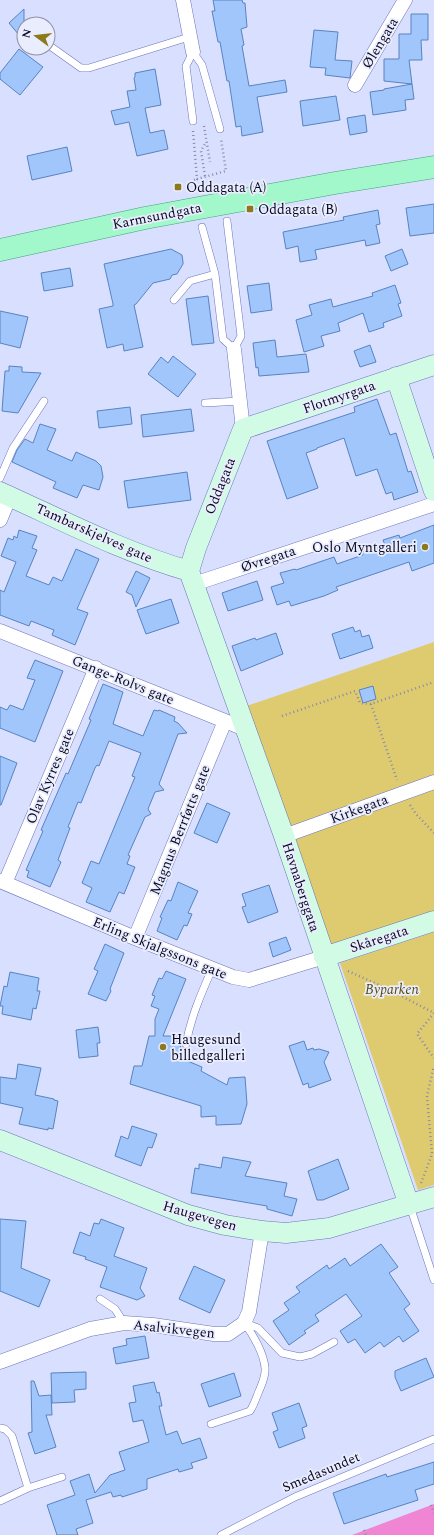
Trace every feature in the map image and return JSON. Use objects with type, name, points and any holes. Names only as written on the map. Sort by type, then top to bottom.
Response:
[{"type":"main road","name":"Karmsundgata","points":[[0,236],[140,207],[293,178],[434,155]]},
{"type":"main road","name":"Karmsundgata","points":[[0,250],[145,218],[336,183],[434,167]]},
{"type":"street","points":[[183,0],[193,52]]},
{"type":"street","name":"Ølengata","points":[[355,85],[406,0]]},
{"type":"street","name":"Oddagata","points":[[191,577],[196,548],[243,429],[234,349]]},
{"type":"street","name":"Flotmyrgata","points":[[243,429],[434,364]]},
{"type":"street","points":[[396,378],[434,491]]},
{"type":"street","points":[[0,520],[5,494]]},
{"type":"street","name":"Tambarskjelves gate","points":[[5,494],[122,548],[191,577]]},
{"type":"street","name":"Øvregata","points":[[191,577],[434,504]]},
{"type":"street","name":"Havnaberggata","points":[[191,577],[284,836],[409,1205]]},
{"type":"street","name":"Gange-Rolvs gate","points":[[0,631],[96,668],[245,729]]},
{"type":"street","name":"Olav Kyrres gate","points":[[2,882],[96,668]]},
{"type":"street","name":"Magnus Berrføtts gate","points":[[136,938],[225,721]]},
{"type":"street","name":"Kirkegata","points":[[284,836],[434,782]]},
{"type":"street","name":"Erling Skjalgssons gate","points":[[2,882],[233,977],[249,980],[324,957]]},
{"type":"street","name":"Skåregata","points":[[324,957],[434,921]]},
{"type":"street","name":"Haugevegen","points":[[0,1140],[188,1215],[225,1225],[262,1230],[286,1233],[329,1228],[434,1197]]},
{"type":"street","points":[[244,1323],[249,1312],[262,1230]]},
{"type":"street","name":"Asalvikvegen","points":[[0,1362],[90,1329],[124,1323],[159,1326],[214,1334],[228,1334],[244,1323]]},
{"type":"lane","points":[[56,50],[81,68],[89,68],[189,37]]},
{"type":"lane","points":[[193,121],[186,66],[193,52],[202,65],[220,129]]},
{"type":"lane","points":[[202,227],[215,274],[223,338],[234,349],[242,336],[227,221]]},
{"type":"lane","points":[[174,300],[190,281],[215,274]]},
{"type":"lane","points":[[0,478],[13,448],[44,401]]},
{"type":"lane","points":[[205,403],[240,401]]},
{"type":"lane","points":[[186,1044],[189,1028],[197,1003],[212,969]]},
{"type":"lane","points":[[409,1205],[434,1280]]},
{"type":"lane","name":"Asalvikvegen","points":[[100,1299],[115,1309],[124,1323]]},
{"type":"lane","points":[[244,1323],[258,1328],[282,1352],[300,1357],[312,1354],[334,1342]]},
{"type":"lane","points":[[212,1424],[250,1411],[264,1377],[266,1368],[264,1362],[253,1334],[244,1323]]},
{"type":"lane","points":[[0,1428],[5,1429],[12,1436],[28,1488]]},
{"type":"lane","name":"Smedasundet","points":[[221,1535],[295,1497],[434,1439]]},
{"type":"lane","points":[[0,1501],[28,1488],[62,1477]]},
{"type":"path","points":[[193,121],[197,178]]},
{"type":"path","points":[[194,180],[205,176],[226,172],[220,129]]},
{"type":"path","points":[[205,176],[201,151],[206,141]]},
{"type":"path","points":[[282,716],[355,691],[360,703],[371,704],[434,682]]},
{"type":"path","points":[[371,704],[402,793],[416,814],[434,833]]},
{"type":"path","points":[[324,957],[340,967],[388,989],[434,1013],[417,1034],[434,1058]]},
{"type":"path","points":[[409,1205],[418,1190],[432,1154],[427,1096],[434,1066]]},
{"type":"path","points":[[431,1505],[434,1513]]},
{"type":"path","points":[[364,1530],[366,1535]]},
{"type":"green space","points":[[434,642],[434,921],[324,957],[238,709]]},
{"type":"green space","name":"Byparken","points":[[434,932],[434,1185],[418,1190],[340,963]]},
{"type":"shaded area","points":[[434,1504],[434,1535],[352,1535]]},
{"type":"building","points":[[213,0],[242,0],[243,3],[245,3],[247,27],[241,29],[244,45],[242,46],[249,86],[285,80],[287,92],[257,97],[263,132],[242,136],[241,126],[236,127],[229,81],[227,81],[220,42],[218,42],[212,11],[215,11]]},
{"type":"building","points":[[24,9],[24,16],[16,16]]},
{"type":"building","points":[[411,14],[428,14],[428,40],[421,40],[422,60],[409,60],[412,84],[384,81],[384,59],[399,59],[399,34],[411,34]]},
{"type":"building","points":[[16,16],[16,31],[9,23]]},
{"type":"building","points":[[314,30],[338,32],[335,60],[352,61],[350,78],[325,75],[326,68],[310,67]]},
{"type":"building","points":[[16,53],[16,56],[28,56],[43,67],[20,95],[0,79],[0,73]]},
{"type":"building","points":[[155,69],[161,105],[145,108],[150,133],[164,130],[168,149],[137,156],[129,122],[115,125],[111,111],[130,107],[127,91],[136,90],[134,78],[135,73]]},
{"type":"building","points":[[412,84],[414,99],[405,100],[406,110],[373,115],[370,92]]},
{"type":"building","points":[[336,96],[340,120],[303,126],[300,101]]},
{"type":"building","points":[[365,115],[367,132],[350,135],[347,118]]},
{"type":"building","points":[[67,147],[72,171],[32,180],[27,156]]},
{"type":"building","points":[[434,204],[434,233],[410,236],[406,208]]},
{"type":"building","points":[[378,210],[380,224],[376,225],[380,243],[366,246],[365,240],[315,250],[317,259],[300,262],[298,246],[286,249],[283,232],[344,220],[343,217]]},
{"type":"building","points":[[171,249],[182,255],[183,264],[177,274],[172,275],[170,279],[153,283],[134,305],[143,347],[124,351],[123,344],[107,348],[99,309],[113,306],[113,304],[104,264]]},
{"type":"building","points":[[402,249],[408,264],[391,271],[385,256]]},
{"type":"building","points":[[70,268],[73,286],[44,291],[41,273]]},
{"type":"building","points":[[269,283],[272,310],[251,313],[247,286]]},
{"type":"building","points":[[395,285],[401,303],[398,304],[402,316],[383,323],[384,327],[369,332],[363,313],[338,323],[340,331],[321,336],[324,346],[304,352],[296,320],[312,315],[309,305],[331,299],[333,307],[373,296],[372,293]]},
{"type":"building","points":[[208,296],[214,343],[192,345],[186,299]]},
{"type":"building","points":[[0,311],[28,317],[20,348],[0,343]]},
{"type":"building","points":[[275,340],[277,357],[306,354],[309,372],[259,376],[258,367],[256,368],[253,343]]},
{"type":"building","points":[[370,345],[376,362],[360,367],[354,351]]},
{"type":"building","points":[[173,356],[196,374],[178,397],[148,374],[161,357],[168,363]]},
{"type":"building","points":[[9,366],[22,367],[22,372],[41,373],[18,413],[2,411],[5,371],[9,371]]},
{"type":"building","points":[[377,399],[390,435],[396,433],[408,472],[411,471],[418,492],[394,500],[392,492],[386,494],[377,469],[356,476],[344,438],[306,453],[318,488],[287,499],[267,441],[355,412],[354,407]]},
{"type":"building","points":[[130,407],[132,424],[99,428],[97,411]]},
{"type":"building","points":[[191,409],[194,431],[143,437],[141,415]]},
{"type":"building","points":[[40,424],[56,429],[47,450],[72,461],[76,452],[96,461],[101,466],[103,477],[99,490],[83,485],[77,498],[53,488],[56,482],[12,462],[17,450],[25,439],[33,443]]},
{"type":"building","points":[[187,472],[191,500],[128,508],[124,481]]},
{"type":"building","points":[[434,525],[434,563],[412,571],[409,562],[336,587],[338,590],[324,596],[291,606],[289,601],[277,605],[271,587],[284,583],[280,573],[296,570],[334,557],[337,564],[363,555],[362,552],[385,545],[383,540],[399,535],[400,538]]},
{"type":"building","points":[[19,530],[37,536],[32,548],[37,550],[26,576],[49,585],[53,577],[62,581],[76,549],[99,559],[77,609],[88,613],[75,645],[52,635],[54,630],[31,621],[29,626],[0,615],[0,590],[4,592],[16,562],[1,556],[8,538],[13,540],[14,536],[17,538]]},
{"type":"building","points":[[136,571],[150,578],[136,607],[132,595],[126,592]]},
{"type":"building","points":[[257,581],[263,600],[228,611],[222,593]]},
{"type":"building","points":[[171,599],[179,623],[146,634],[137,610]]},
{"type":"building","points":[[353,627],[355,632],[360,630],[362,637],[369,635],[373,648],[340,659],[332,634]]},
{"type":"building","points":[[276,633],[283,654],[241,671],[232,646]]},
{"type":"building","points":[[35,660],[63,671],[35,742],[0,728],[0,707],[7,710],[10,705],[23,710],[35,680],[27,678]]},
{"type":"building","points":[[103,684],[123,692],[113,724],[143,736],[154,710],[159,710],[175,717],[174,721],[178,723],[187,733],[178,734],[159,784],[164,790],[155,792],[148,809],[151,814],[145,817],[128,855],[130,856],[127,864],[135,867],[124,894],[119,892],[110,912],[86,902],[92,888],[82,883],[91,861],[99,864],[135,777],[132,776],[141,753],[109,741],[99,766],[97,765],[95,768],[81,803],[78,802],[68,827],[70,828],[58,860],[61,862],[50,887],[27,877],[29,871],[26,870],[43,831],[41,830],[66,773],[68,774],[91,720],[89,719]]},
{"type":"building","points":[[373,686],[376,699],[363,703],[359,690]]},
{"type":"building","points":[[0,756],[17,763],[1,805],[0,805]]},
{"type":"building","points":[[207,803],[230,813],[217,843],[194,833]]},
{"type":"building","points":[[178,882],[198,891],[188,913],[192,914],[187,926],[184,925],[177,940],[157,931],[162,918],[160,917],[168,900],[171,901]]},
{"type":"building","points":[[269,885],[278,912],[248,923],[242,907],[246,906],[242,894]]},
{"type":"building","points":[[286,937],[291,950],[273,957],[269,943]]},
{"type":"building","points":[[105,944],[124,953],[106,1001],[88,994],[98,971],[94,969]]},
{"type":"building","name":"Haugesund billedgalleri","points":[[166,971],[186,979],[163,1036],[177,1036],[185,1060],[202,1067],[201,1071],[227,1085],[229,1078],[245,1077],[247,1104],[241,1124],[216,1125],[216,1116],[201,1117],[201,1106],[130,1084],[134,1066],[142,1066],[149,1036],[155,1036],[155,1019],[159,1009],[151,1006],[155,996],[152,995],[159,978],[162,979]]},
{"type":"building","points":[[10,972],[39,978],[37,991],[40,991],[36,1009],[33,1008],[31,1020],[2,1014],[3,1006],[0,1006],[4,986],[7,987]]},
{"type":"building","points":[[98,1027],[100,1043],[97,1043],[98,1056],[79,1058],[76,1030]]},
{"type":"building","points":[[304,1041],[307,1050],[313,1048],[314,1050],[319,1049],[329,1052],[324,1062],[331,1080],[309,1088],[308,1083],[303,1085],[289,1046]]},
{"type":"building","points":[[18,1064],[41,1068],[35,1095],[58,1101],[53,1129],[48,1128],[48,1130],[19,1124],[23,1108],[0,1103],[0,1077],[16,1079]]},
{"type":"building","points":[[132,1126],[157,1134],[152,1148],[148,1147],[141,1166],[115,1156],[121,1136],[128,1139]]},
{"type":"building","points":[[223,1157],[251,1162],[245,1176],[287,1183],[284,1196],[297,1199],[292,1216],[267,1209],[267,1206],[191,1193],[195,1168],[199,1169],[199,1164],[221,1168]]},
{"type":"building","points":[[338,1159],[349,1189],[323,1200],[317,1200],[308,1171]]},
{"type":"building","points":[[0,1219],[26,1221],[21,1268],[50,1280],[39,1307],[0,1291]]},
{"type":"building","points":[[101,1219],[124,1228],[114,1256],[147,1268],[140,1288],[145,1296],[137,1300],[100,1287],[107,1267],[85,1259],[86,1257],[73,1253],[80,1232],[90,1236],[94,1223],[99,1224]]},
{"type":"building","points":[[381,1244],[398,1267],[389,1273],[410,1304],[404,1309],[419,1331],[403,1342],[399,1336],[384,1347],[380,1342],[365,1353],[355,1339],[348,1343],[340,1331],[362,1316],[346,1294],[315,1315],[319,1321],[304,1331],[306,1333],[289,1345],[273,1321],[289,1310],[284,1303],[300,1292],[296,1287],[327,1265],[329,1269],[345,1258],[350,1266]]},
{"type":"building","points":[[194,1266],[225,1280],[210,1313],[179,1299]]},
{"type":"building","points":[[145,1336],[149,1358],[116,1364],[113,1348],[127,1345],[126,1339]]},
{"type":"building","points":[[426,1358],[434,1377],[401,1391],[395,1377],[395,1371]]},
{"type":"building","points":[[86,1372],[86,1389],[74,1390],[75,1402],[52,1403],[51,1373]]},
{"type":"building","points":[[234,1373],[241,1396],[209,1407],[201,1384]]},
{"type":"building","points":[[31,1381],[34,1381],[39,1396],[51,1395],[52,1415],[46,1415],[56,1447],[35,1454],[28,1433],[32,1432]]},
{"type":"building","points":[[154,1382],[157,1393],[159,1392],[162,1406],[159,1406],[166,1435],[177,1431],[182,1444],[200,1438],[207,1458],[191,1463],[193,1468],[179,1472],[178,1469],[147,1479],[147,1489],[122,1497],[121,1495],[113,1497],[111,1492],[86,1500],[93,1523],[76,1529],[78,1535],[57,1535],[47,1505],[75,1495],[70,1481],[89,1474],[95,1493],[110,1475],[125,1470],[119,1452],[149,1442],[143,1420],[133,1422],[129,1403],[136,1402],[133,1386]]},
{"type":"building","points":[[299,1403],[307,1426],[302,1428],[305,1438],[279,1448],[273,1432],[278,1430],[272,1413]]},
{"type":"building","points":[[434,1462],[434,1484],[415,1490],[418,1500],[344,1524],[333,1493],[386,1474],[387,1477]]},
{"type":"place","name":"Oddagata (A)","points":[[178,187]]},
{"type":"place","name":"Oddagata (B)","points":[[250,209]]},
{"type":"place","name":"Oslo Myntgalleri","points":[[425,547]]},
{"type":"place","name":"Haugesund billedgalleri","points":[[163,1047]]}]
